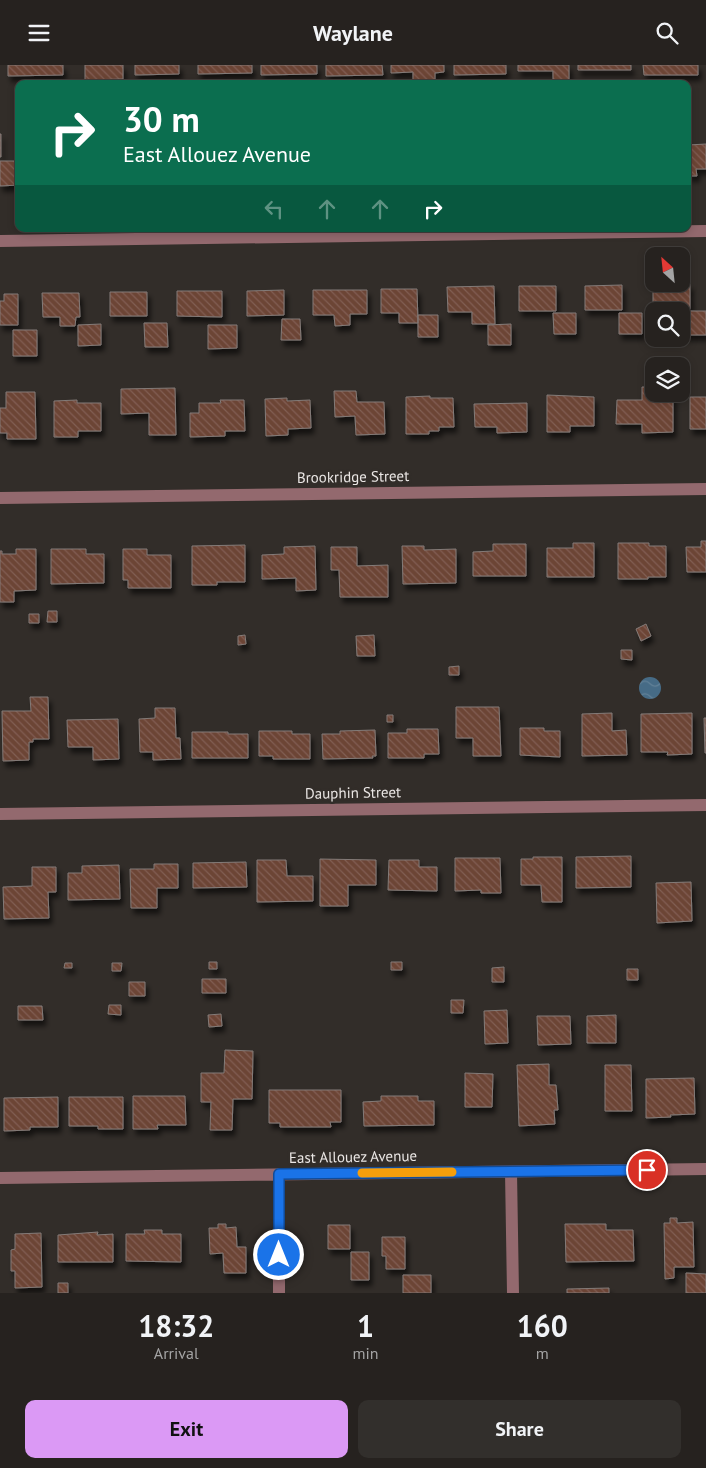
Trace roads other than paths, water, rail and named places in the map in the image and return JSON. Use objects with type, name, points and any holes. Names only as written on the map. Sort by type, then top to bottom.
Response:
[{"type":"street","points":[[691,231],[706,231]]},
{"type":"street","points":[[0,241],[635,232]]},
{"type":"street","name":"Brookridge Street","points":[[0,498],[706,489]]},
{"type":"street","name":"Dauphin Street","points":[[0,814],[706,805]]},
{"type":"street","name":"East Allouez Avenue","points":[[0,1179],[706,1169]]},
{"type":"street","points":[[511,1172],[513,1293]]},
{"type":"street","points":[[279,1174],[279,1293]]},
{"type":"water","points":[[650,677],[658,680],[661,688],[658,696],[650,699],[642,696],[639,688],[642,680]]}]
